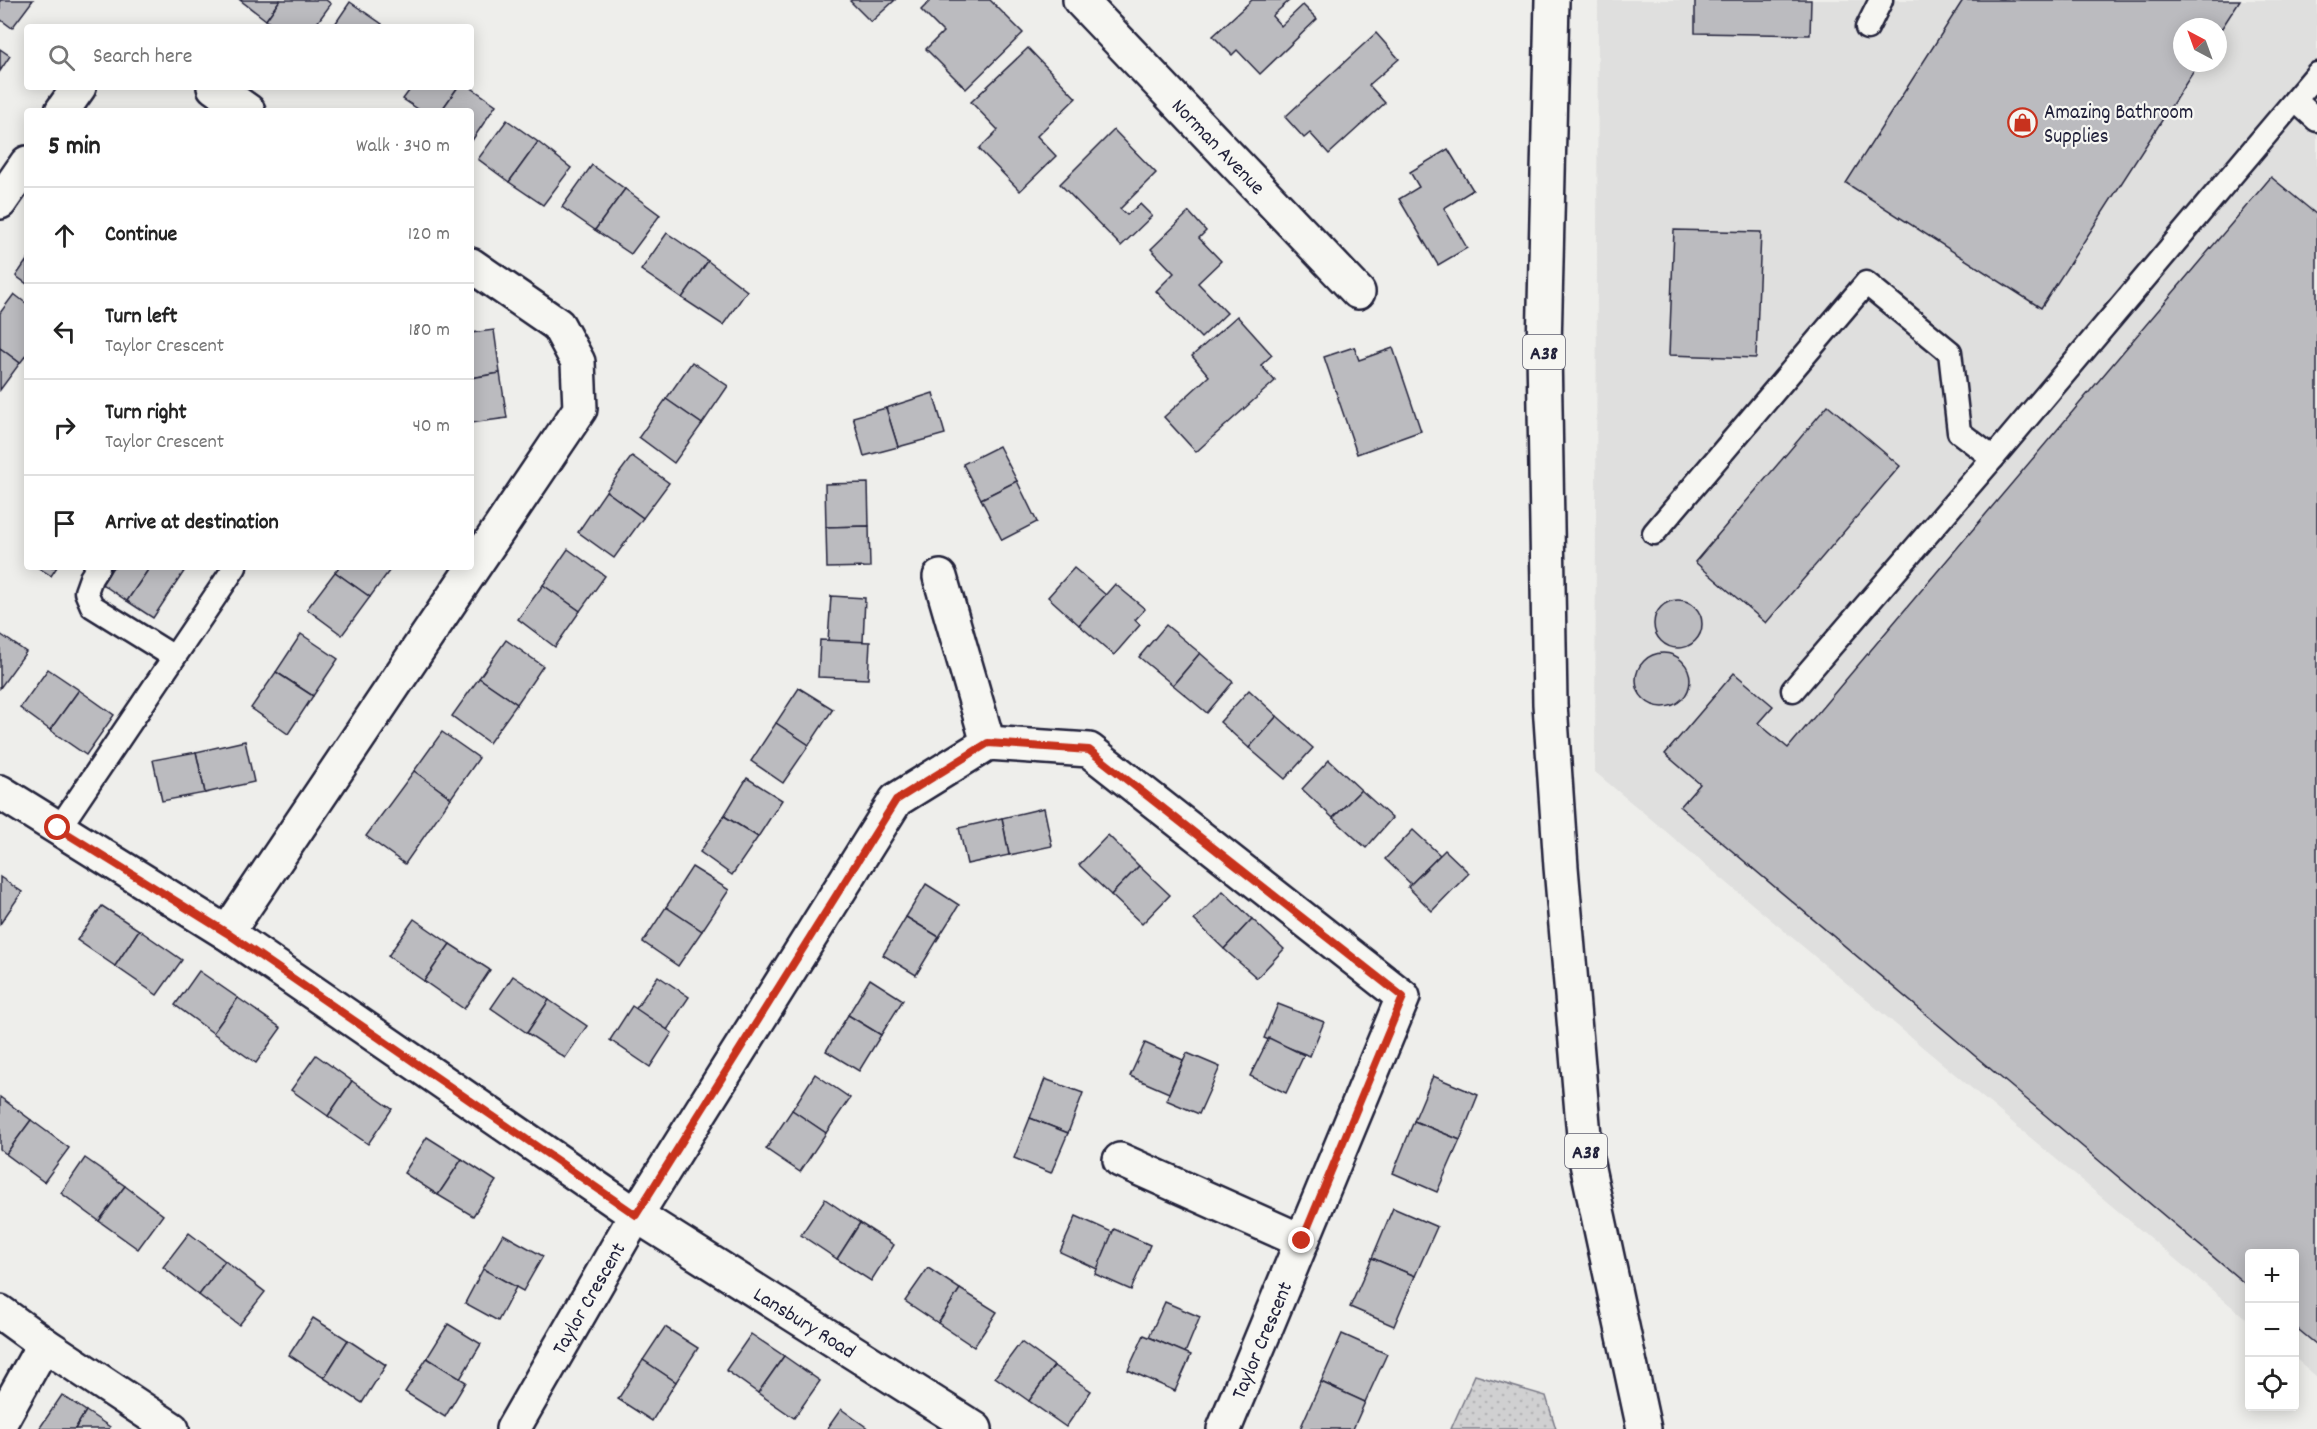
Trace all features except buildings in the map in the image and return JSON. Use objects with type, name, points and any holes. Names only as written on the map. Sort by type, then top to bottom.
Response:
[{"type":"main road","name":"Norman Avenue","points":[[1080,0],[1358,291]]},
{"type":"main road","name":"A38","points":[[1552,0],[1544,348],[1550,704],[1561,867],[1586,1159],[1644,1429]]},
{"type":"main road","points":[[64,108],[77,90]]},
{"type":"main road","points":[[218,90],[244,108]]},
{"type":"main road","points":[[0,202],[24,167]]},
{"type":"main road","points":[[474,267],[558,325],[578,362],[580,410],[474,567]]},
{"type":"main road","points":[[227,933],[472,570]]},
{"type":"main road","points":[[940,578],[988,743]]},
{"type":"main road","name":"Taylor Crescent","points":[[513,1429],[636,1215],[896,800],[988,743],[1089,750],[1403,997],[1224,1429]]},
{"type":"main road","name":"Lansbury Road","points":[[0,792],[227,933],[636,1215],[975,1429]]},
{"type":"main road","points":[[1120,1160],[1302,1241]]},
{"type":"main road","points":[[0,1312],[172,1429]]},
{"type":"main road","points":[[0,1423],[44,1344]]},
{"type":"lane","points":[[1867,28],[1881,0]]},
{"type":"lane","points":[[1793,690],[1993,458],[2317,74]]},
{"type":"lane","points":[[2296,101],[2317,120]]},
{"type":"lane","points":[[1654,533],[1866,283],[1950,352],[1959,432],[1993,458]]},
{"type":"lane","points":[[96,570],[86,592],[92,606],[174,657]]},
{"type":"lane","points":[[58,828],[233,570]]},
{"type":"shaded area","points":[[1598,0],[2317,0],[2317,1377],[2299,1361],[2299,1249],[2245,1249],[2245,1318],[1595,772]]},
{"type":"shaded area","points":[[1475,1375],[1546,1396],[1556,1429],[1451,1429]]},
{"type":"place","name":"Amazing Bathroom Supplies","points":[[2023,123]]},
{"type":"route","points":[[58,828],[227,933],[636,1215],[896,800],[988,743],[1089,750],[1403,997],[1302,1241]]}]
